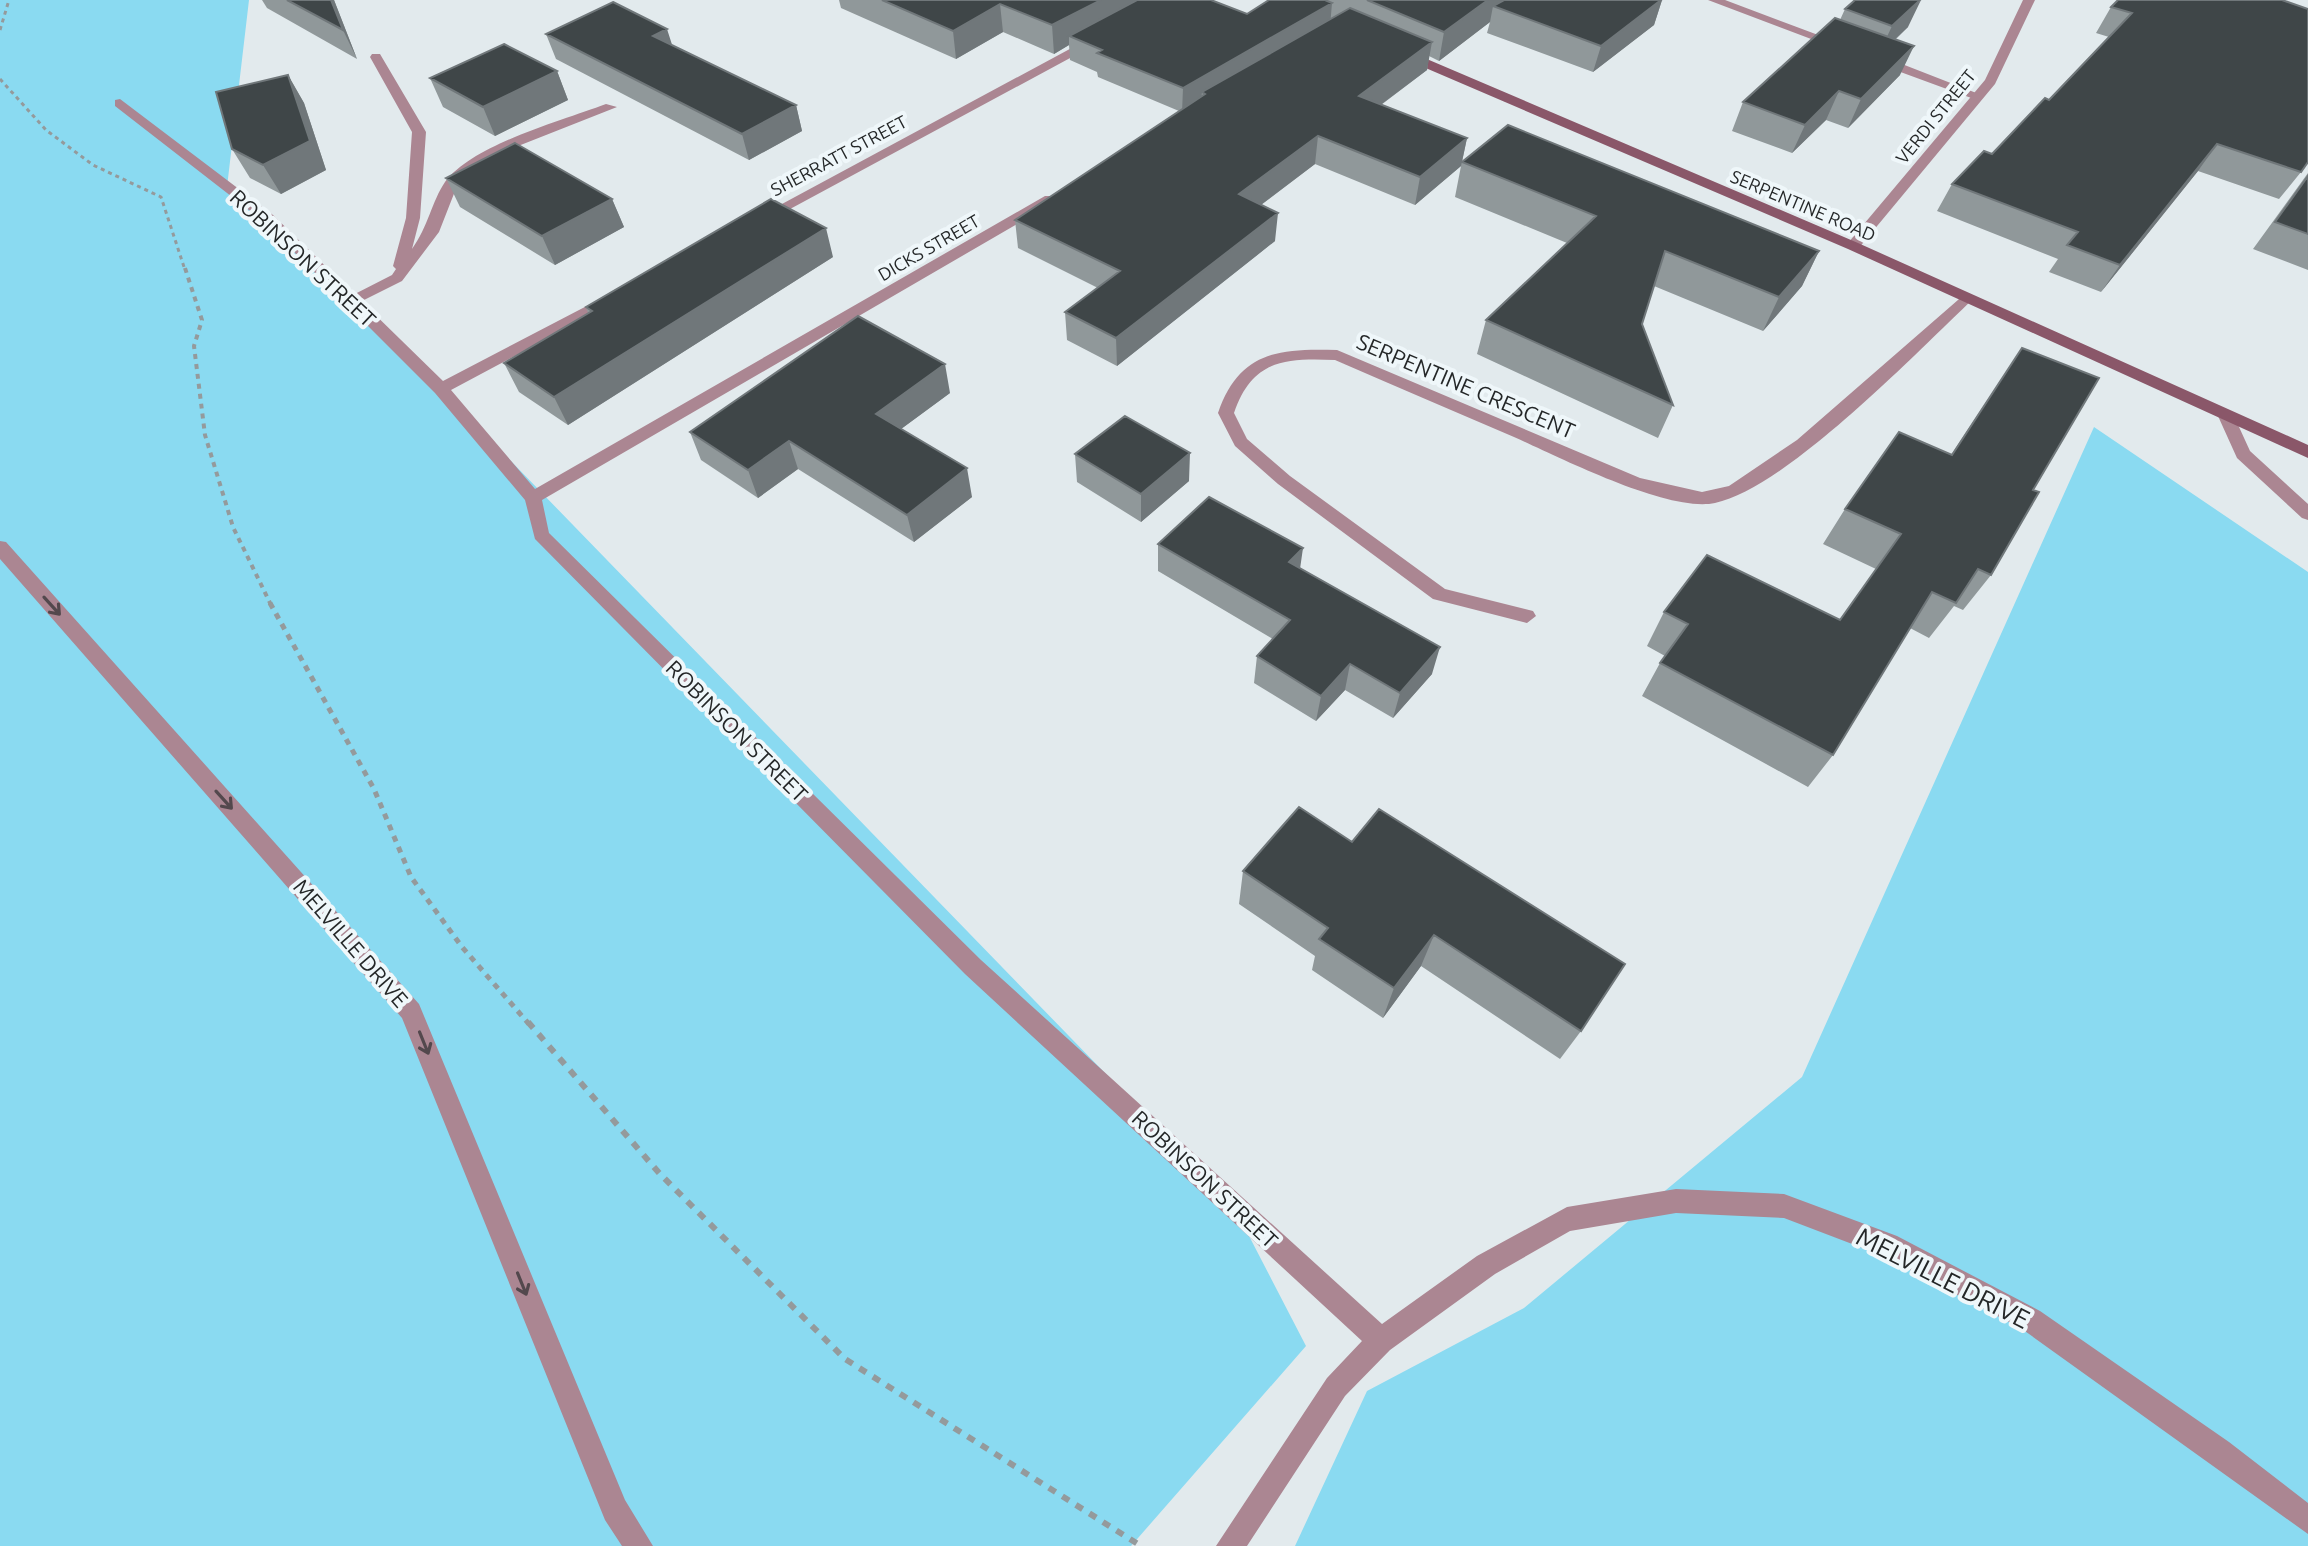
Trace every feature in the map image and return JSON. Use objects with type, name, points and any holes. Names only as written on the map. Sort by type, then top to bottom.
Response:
[{"type":"street","points":[[1714,0],[1846,48]]},
{"type":"street","name":"VERDI STREET","points":[[1853,246],[1991,81],[2029,0]]},
{"type":"street","name":"SHERRATT STREET","points":[[749,225],[1100,37]]},
{"type":"street","name":"SERPENTINE ROAD","points":[[1388,47],[1853,246],[2308,452]]},
{"type":"street","points":[[1861,53],[1978,96]]},
{"type":"street","points":[[376,57],[419,132],[413,218],[397,278]]},
{"type":"street","name":"ROBINSON STREET","points":[[120,103],[268,218],[441,389],[533,498],[541,535],[951,945],[1381,1341]]},
{"type":"street","points":[[352,301],[397,278],[432,232],[451,184],[493,151],[611,107]]},
{"type":"street","name":"DICKS STREET","points":[[533,498],[1069,188]]},
{"type":"street","points":[[441,389],[623,292]]},
{"type":"street","name":"SERPENTINE CRESCENT","points":[[1527,616],[1439,594],[1284,480],[1241,442],[1226,413],[1231,390],[1257,365],[1292,352],[1337,355],[1634,482],[1666,492],[1714,498],[1751,482],[1854,401],[1966,298]]},
{"type":"street","points":[[2226,416],[2243,454],[2308,514]]},
{"type":"street","name":"MELVILLE DRIVE","points":[[0,547],[411,1011],[615,1510],[639,1546]]},
{"type":"street","name":"MELVILLE DRIVE","points":[[1230,1546],[1336,1387],[1381,1341],[1486,1265],[1567,1219],[1676,1201],[1784,1206],[1888,1245],[2031,1320],[2219,1452],[2308,1520]]},
{"type":"path","points":[[0,30],[9,0]]},
{"type":"path","points":[[0,79],[46,130],[93,165],[161,197],[202,320],[194,346],[205,435],[233,527],[288,641],[374,789],[411,877],[462,947],[660,1174],[845,1359],[1141,1546]]},
{"type":"shaded area","points":[[0,0],[249,0],[227,187],[441,389],[1233,1205],[1306,1346],[1131,1546],[0,1546]]},
{"type":"shaded area","points":[[2094,427],[2308,572],[2308,1546],[1295,1546],[1367,1391],[1524,1308],[1802,1077]]},
{"type":"building","points":[[287,0],[331,0],[343,30]]},
{"type":"building","points":[[882,0],[1101,0],[1052,25],[1000,4],[953,31]]},
{"type":"building","points":[[1137,0],[1211,0],[1247,14],[1269,0],[1325,0],[1332,3],[1183,88],[1097,53],[1102,50],[1069,36]]},
{"type":"building","points":[[1367,0],[1488,0],[1444,32]]},
{"type":"building","points":[[1504,0],[1661,0],[1601,46],[1493,6]]},
{"type":"building","points":[[1855,0],[1920,0],[1892,26],[1845,9]]},
{"type":"building","points":[[2118,0],[2282,0],[2308,9],[2308,162],[2301,172],[2217,144],[2120,265],[2067,245],[2078,232],[1952,184],[1984,151],[1992,154],[2045,98],[2049,100],[2132,13],[2111,7]]},
{"type":"building","points":[[613,2],[667,29],[653,36],[796,105],[742,134],[546,34]]},
{"type":"building","points":[[1350,8],[1432,42],[1359,96],[1467,138],[1420,177],[1318,136],[1239,194],[1278,213],[1116,338],[1065,312],[1120,271],[1015,220],[1205,94],[1202,92]]},
{"type":"building","points":[[1835,18],[1914,46],[1861,99],[1839,91],[1805,125],[1743,102]]},
{"type":"building","points":[[504,44],[557,71],[483,107],[430,78]]},
{"type":"building","points":[[288,75],[310,141],[263,165],[232,149],[216,92]]},
{"type":"building","points":[[1508,125],[1819,251],[1779,297],[1665,251],[1642,324],[1673,405],[1486,320],[1596,216],[1462,162]]},
{"type":"building","points":[[515,143],[612,199],[542,236],[446,178]]},
{"type":"building","points":[[2308,176],[2308,234],[2275,222]]},
{"type":"building","points":[[771,199],[826,228],[554,397],[504,363],[592,311],[586,307]]},
{"type":"building","points":[[858,316],[945,364],[876,414],[967,468],[907,515],[789,441],[748,470],[690,432]]},
{"type":"building","points":[[2022,348],[2099,378],[2033,490],[2039,492],[1991,575],[1978,569],[1956,603],[1932,592],[1833,755],[1660,663],[1688,624],[1664,612],[1707,555],[1840,620],[1901,534],[1845,509],[1899,432],[1952,455]]},
{"type":"building","points":[[1125,416],[1190,453],[1141,494],[1075,454]]},
{"type":"building","points":[[1209,497],[1303,548],[1289,562],[1440,647],[1400,693],[1350,664],[1321,696],[1257,656],[1290,620],[1158,544]]},
{"type":"building","points":[[1299,807],[1352,842],[1379,809],[1625,964],[1581,1031],[1434,935],[1394,988],[1319,939],[1328,928],[1243,871]]}]
